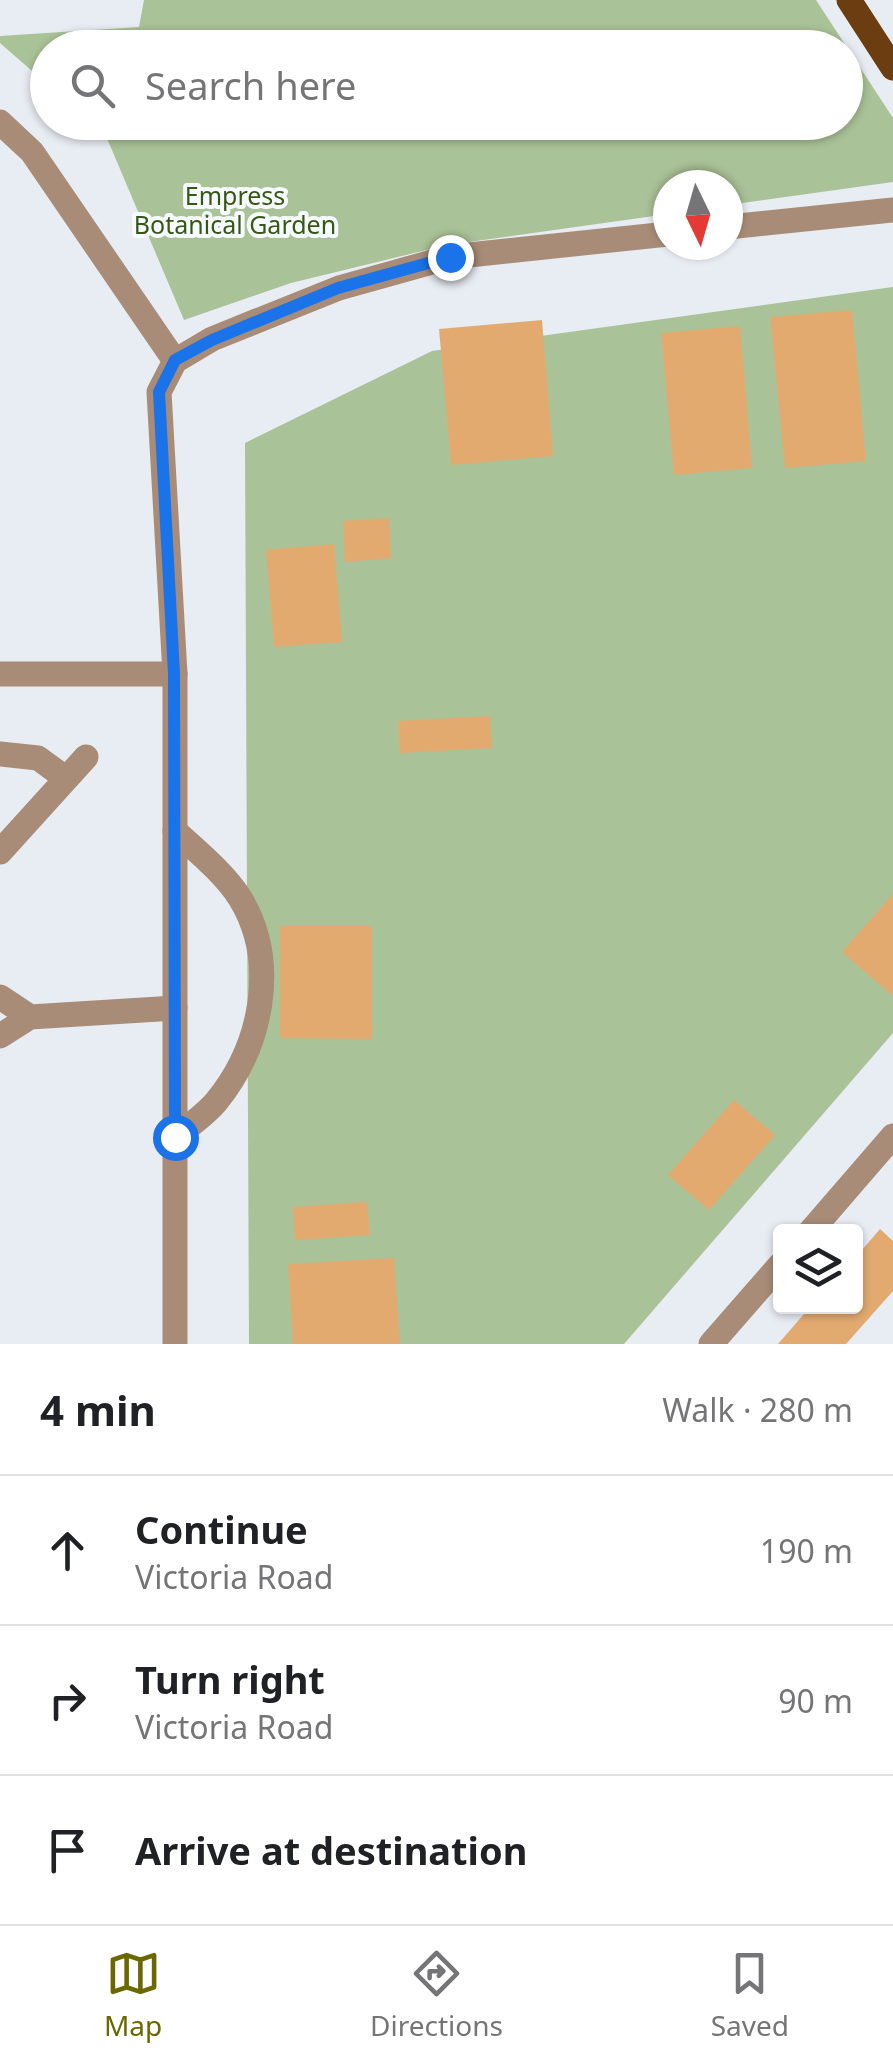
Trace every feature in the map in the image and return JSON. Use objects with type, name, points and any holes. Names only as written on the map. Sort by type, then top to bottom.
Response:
[{"type":"main road","points":[[849,0],[893,68]]},
{"type":"street","points":[[0,122],[32,152],[175,360]]},
{"type":"street","points":[[743,225],[893,210]]},
{"type":"street","points":[[175,1344],[174,674],[159,392],[175,360],[212,340],[338,288],[450,257],[653,236]]},
{"type":"street","points":[[0,674],[174,674]]},
{"type":"street","points":[[0,754],[38,758],[64,777]]},
{"type":"street","points":[[0,852],[86,757]]},
{"type":"street","points":[[175,831],[238,896],[254,926],[262,1005],[233,1079],[214,1105],[175,1137]]},
{"type":"street","points":[[0,997],[30,1018]]},
{"type":"street","points":[[0,1036],[30,1018],[175,1008]]},
{"type":"street","points":[[817,1224],[893,1136]]},
{"type":"street","points":[[712,1344],[773,1273]]},
{"type":"green space","name":"Empress Botanical Garden","points":[[144,0],[816,0],[836,30],[93,30],[139,27]]},
{"type":"green space","name":"Empress Botanical Garden","points":[[30,34],[30,69],[0,43],[0,36]]},
{"type":"green space","name":"Empress Botanical Garden","points":[[863,72],[893,118],[893,182],[743,203],[743,170],[653,170],[653,216],[447,245],[291,283],[184,320],[108,140],[863,140]]},
{"type":"green space","points":[[893,287],[893,1033],[624,1344],[249,1344],[245,443],[432,351]]},
{"type":"building","points":[[852,310],[866,461],[785,468],[770,317]]},
{"type":"building","points":[[542,320],[553,456],[451,465],[439,329]]},
{"type":"building","points":[[740,326],[752,468],[674,475],[661,333]]},
{"type":"building","points":[[389,518],[391,558],[345,562],[343,521]]},
{"type":"building","points":[[334,544],[342,642],[274,647],[266,550]]},
{"type":"building","points":[[490,716],[492,748],[400,753],[398,721]]},
{"type":"building","points":[[893,894],[893,996],[842,952]]},
{"type":"building","points":[[280,926],[372,926],[372,1039],[280,1038]]},
{"type":"building","points":[[734,1100],[775,1135],[709,1210],[668,1175]]},
{"type":"building","points":[[367,1202],[370,1235],[295,1240],[293,1207]]},
{"type":"building","points":[[880,1229],[893,1241],[893,1291],[846,1344],[778,1344],[804,1314],[863,1314],[863,1249]]},
{"type":"building","points":[[394,1258],[400,1344],[293,1344],[288,1264]]},
{"type":"route","points":[[175,1137],[174,674],[159,392],[175,360],[212,340],[338,288],[450,257]]}]
